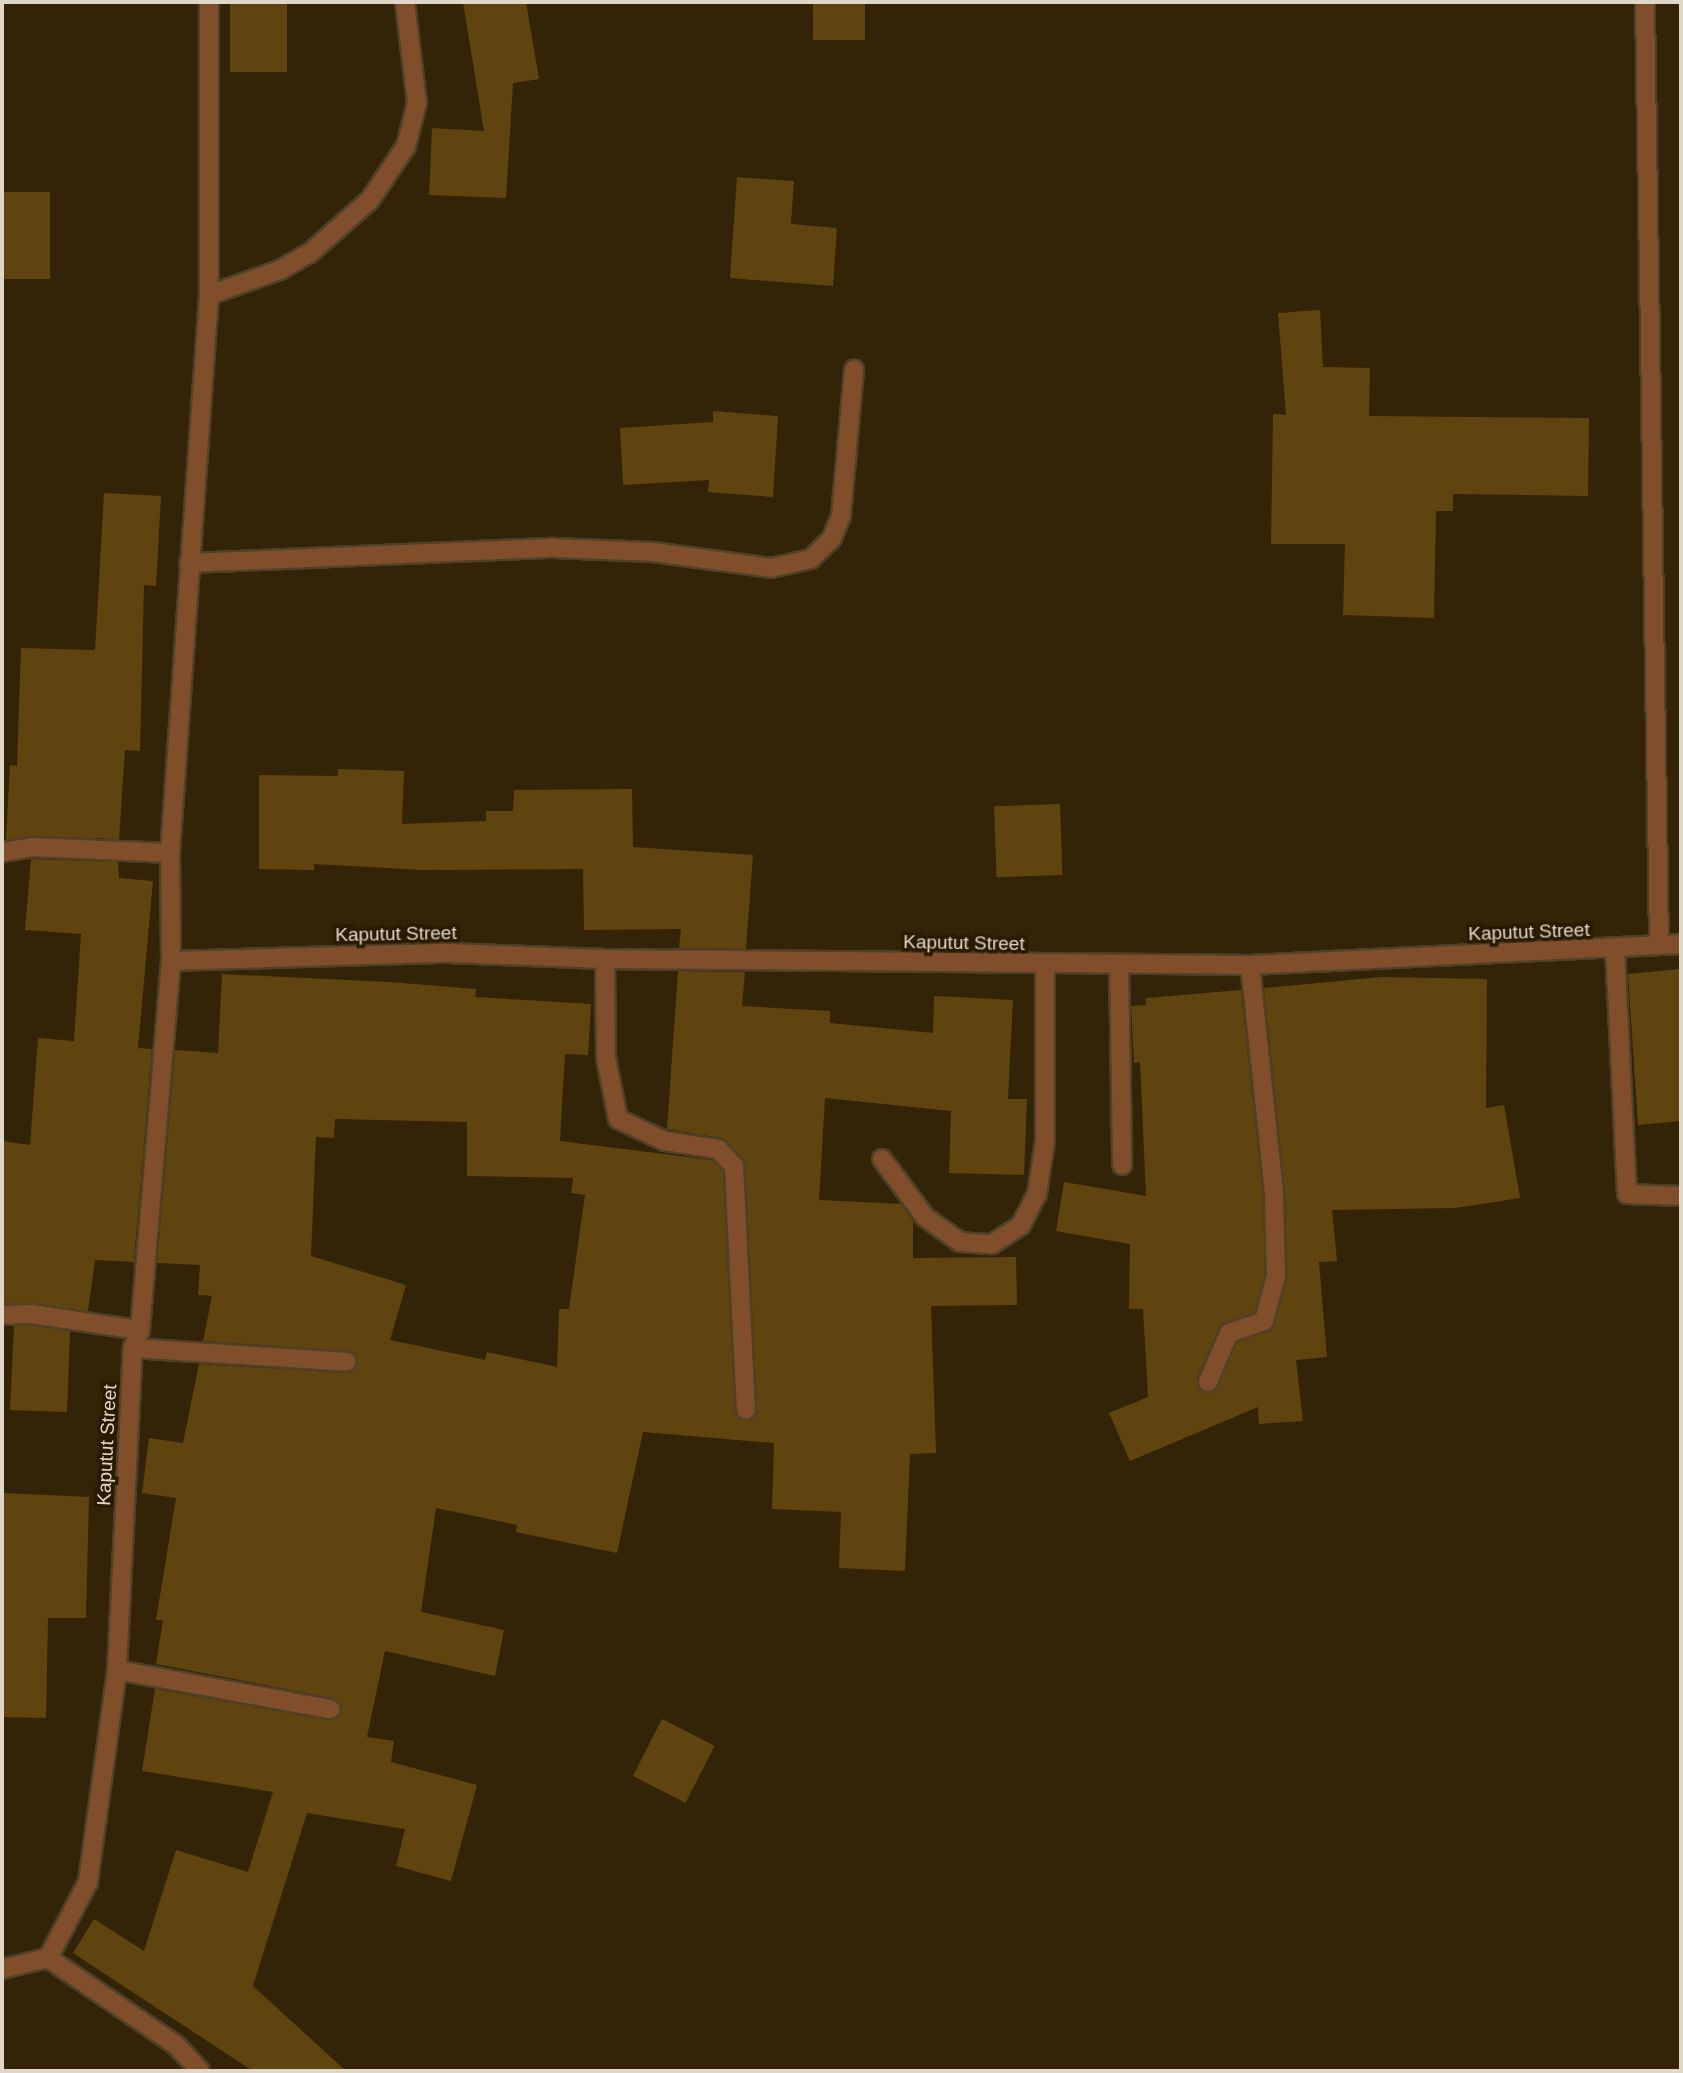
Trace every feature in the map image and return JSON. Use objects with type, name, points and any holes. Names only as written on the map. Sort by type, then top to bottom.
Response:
[{"type":"street","points":[[171,961],[170,853],[208,295],[209,2]]},
{"type":"street","points":[[208,295],[280,270],[310,253],[370,200],[406,146],[417,103],[404,2]]},
{"type":"street","points":[[1645,2],[1659,944]]},
{"type":"street","points":[[189,563],[554,548],[653,552],[771,568],[811,559],[832,538],[841,516],[854,370]]},
{"type":"street","points":[[2,852],[32,847],[170,853]]},
{"type":"street","name":"Kaputut Street","points":[[48,1958],[89,1882],[117,1671],[133,1348],[140,1330],[171,961],[448,953],[605,959],[1045,966],[1250,964],[1681,944]]},
{"type":"street","points":[[1615,949],[1627,1194],[1681,1196]]},
{"type":"street","points":[[605,959],[606,1058],[618,1119],[665,1141],[718,1149],[734,1166],[746,1410]]},
{"type":"street","points":[[1119,964],[1122,1165]]},
{"type":"street","points":[[1208,1382],[1229,1333],[1264,1321],[1276,1276],[1274,1193],[1250,964]]},
{"type":"street","points":[[882,1159],[925,1217],[960,1242],[992,1244],[1021,1225],[1037,1194],[1045,1141],[1045,966]]},
{"type":"street","points":[[2,1315],[31,1314],[140,1330]]},
{"type":"street","points":[[133,1348],[347,1362]]},
{"type":"street","points":[[117,1671],[330,1709]]},
{"type":"street","points":[[2,1969],[48,1958],[176,2045],[200,2071]]},
{"type":"building","points":[[230,2],[287,2],[287,72],[230,72]]},
{"type":"building","points":[[463,2],[526,2],[539,79],[513,83],[506,198],[429,195],[432,128],[484,131]]},
{"type":"building","points":[[813,2],[865,2],[865,40],[813,40]]},
{"type":"building","points":[[737,177],[794,181],[791,224],[837,228],[833,286],[730,278]]},
{"type":"building","points":[[2,192],[50,192],[50,279],[2,279]]},
{"type":"building","points":[[1320,310],[1323,367],[1370,368],[1369,416],[1589,418],[1588,496],[1453,494],[1453,511],[1436,511],[1434,618],[1343,615],[1345,544],[1271,544],[1273,414],[1286,415],[1278,313]]},
{"type":"building","points":[[713,411],[778,416],[773,497],[708,492],[709,480],[623,485],[620,428],[713,422]]},
{"type":"building","points":[[104,493],[161,496],[156,586],[144,585],[140,751],[125,750],[119,839],[32,836],[6,840],[10,765],[17,766],[21,648],[95,650]]},
{"type":"building","points":[[338,769],[404,771],[402,824],[486,821],[486,811],[513,811],[514,790],[632,789],[633,847],[753,855],[746,949],[679,948],[681,929],[584,930],[583,869],[423,870],[314,864],[314,870],[259,869],[259,775],[338,776]]},
{"type":"building","points":[[1060,804],[1062,875],[997,877],[994,806]]},
{"type":"building","points":[[31,859],[118,862],[119,878],[153,881],[138,1048],[152,1049],[134,1262],[95,1260],[88,1311],[2,1304],[2,1141],[30,1145],[38,1038],[74,1041],[81,934],[25,930]]},
{"type":"building","points":[[1681,969],[1681,1121],[1638,1125],[1628,974]]},
{"type":"building","points":[[678,971],[745,972],[742,1006],[830,1011],[830,1023],[933,1033],[934,996],[1013,1000],[1008,1099],[1027,1099],[1024,1175],[949,1173],[951,1111],[825,1098],[819,1200],[901,1204],[913,1221],[913,1258],[1016,1257],[1017,1305],[931,1306],[936,1453],[910,1454],[905,1571],[839,1568],[841,1512],[772,1509],[774,1443],[643,1432],[617,1553],[516,1532],[517,1525],[436,1508],[421,1612],[504,1630],[495,1676],[385,1651],[367,1737],[394,1741],[391,1762],[477,1785],[451,1881],[396,1866],[405,1829],[307,1813],[253,1986],[346,2071],[253,2071],[73,1953],[94,1919],[144,1951],[176,1850],[248,1872],[273,1792],[142,1771],[155,1689],[328,1720],[341,1710],[332,1698],[156,1664],[163,1620],[156,1620],[176,1498],[142,1493],[149,1438],[183,1443],[199,1364],[346,1373],[358,1362],[348,1351],[203,1341],[212,1296],[198,1295],[200,1265],[157,1263],[175,1050],[218,1053],[222,974],[476,989],[475,997],[591,1004],[588,1055],[565,1054],[560,1141],[712,1160],[723,1171],[735,1411],[747,1421],[757,1409],[745,1165],[721,1138],[667,1129]],"holes":[[[335,1119],[467,1122],[467,1176],[573,1178],[571,1193],[585,1195],[569,1309],[559,1309],[557,1367],[487,1352],[485,1360],[390,1340],[406,1285],[311,1256],[316,1137],[334,1138]]]},
{"type":"building","points":[[1382,977],[1487,979],[1486,1108],[1504,1105],[1520,1198],[1456,1208],[1332,1210],[1337,1261],[1319,1262],[1327,1357],[1296,1360],[1303,1421],[1259,1424],[1258,1407],[1130,1461],[1109,1413],[1148,1397],[1143,1309],[1129,1309],[1130,1244],[1056,1231],[1064,1182],[1146,1196],[1140,1062],[1134,1063],[1131,1006],[1146,1005],[1146,998],[1241,990],[1263,1194],[1265,1275],[1255,1312],[1219,1329],[1197,1378],[1199,1389],[1209,1393],[1218,1386],[1237,1342],[1273,1328],[1287,1279],[1285,1192],[1264,988]]},
{"type":"building","points":[[30,1325],[70,1331],[67,1412],[10,1410],[14,1326]]},
{"type":"building","points":[[2,1493],[89,1497],[86,1618],[48,1618],[46,1718],[2,1717]]},
{"type":"building","points":[[662,1719],[715,1746],[686,1803],[633,1776]]}]
